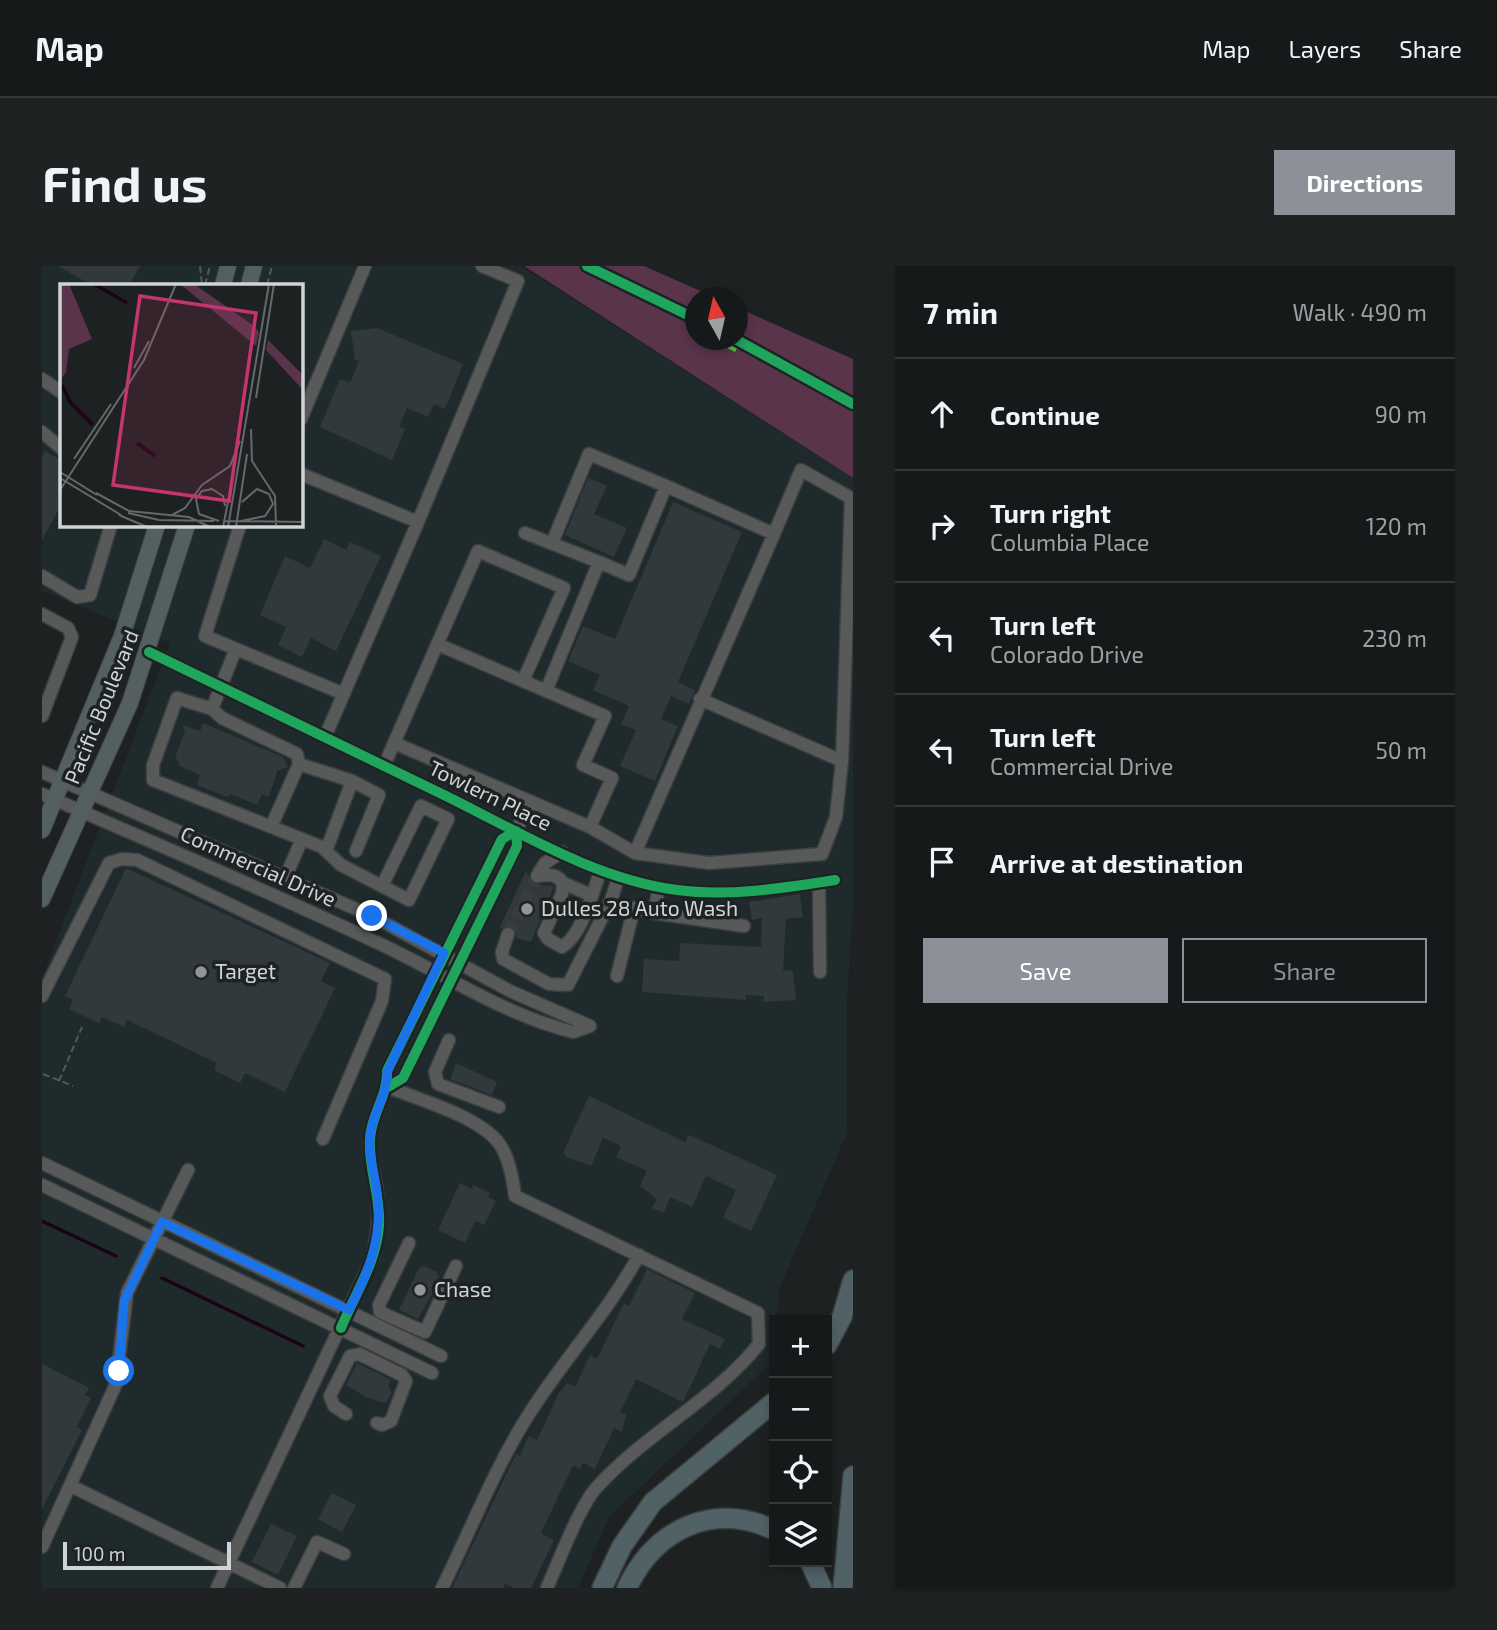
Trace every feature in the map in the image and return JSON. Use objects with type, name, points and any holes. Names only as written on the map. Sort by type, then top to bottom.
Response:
[{"type":"highway","points":[[832,1336],[842,1317],[853,1280]]},
{"type":"highway","points":[[602,1588],[622,1546],[653,1502],[769,1406]]},
{"type":"highway","points":[[843,1588],[853,1476]]},
{"type":"highway","points":[[627,1588],[642,1560],[654,1546],[674,1531],[693,1523],[727,1517],[769,1529]]},
{"type":"highway","points":[[812,1567],[822,1588]]},
{"type":"main road","points":[[223,284],[228,266]]},
{"type":"main road","points":[[249,284],[254,266]]},
{"type":"main road","name":"Pacific Boulevard","points":[[42,830],[49,797],[64,781],[122,636],[157,527]]},
{"type":"main road","name":"Pacific Boulevard","points":[[42,899],[149,652],[186,527]]},
{"type":"street","points":[[303,414],[365,266]]},
{"type":"street","points":[[324,737],[418,522],[518,281],[482,266]]},
{"type":"street","points":[[42,379],[60,391]]},
{"type":"street","points":[[42,432],[60,447]]},
{"type":"street","points":[[552,543],[589,454],[774,534]]},
{"type":"street","points":[[394,743],[590,827],[635,853],[709,863],[821,854],[836,817],[842,761],[851,498],[801,470],[635,853]]},
{"type":"street","points":[[303,475],[418,522]]},
{"type":"street","points":[[525,533],[629,575],[666,486]]},
{"type":"street","points":[[42,576],[77,597],[90,595],[110,527]]},
{"type":"street","points":[[239,527],[205,636],[235,651],[344,694]]},
{"type":"street","points":[[384,766],[478,551],[564,588],[523,681]]},
{"type":"street","points":[[546,691],[599,562]]},
{"type":"street","points":[[42,614],[68,628],[72,637],[42,716]]},
{"type":"street","points":[[437,644],[605,716],[583,765],[612,778],[590,827]]},
{"type":"street","points":[[212,709],[235,651]]},
{"type":"street","name":"Towlern Place","points":[[149,652],[516,831],[619,876],[659,887],[739,892],[835,880]]},
{"type":"street","points":[[271,827],[299,764],[297,754],[222,718],[212,709],[177,698],[153,765],[153,780],[271,827],[302,839],[326,851],[341,865],[409,900],[448,819],[421,806],[382,886]]},
{"type":"street","points":[[700,699],[842,761]]},
{"type":"street","points":[[299,764],[352,781],[379,795],[356,851]]},
{"type":"street","name":"Commercial Drive","points":[[42,772],[286,876],[444,953],[510,992],[590,1026],[573,1032],[552,1027],[508,1009],[436,970],[201,862],[49,797]]},
{"type":"street","points":[[326,851],[352,781]]},
{"type":"street","points":[[388,1087],[403,1078],[517,846],[516,831],[530,802]]},
{"type":"street","points":[[217,1588],[366,1276],[379,1226],[369,1140],[376,1112],[388,1087],[387,1072],[502,839],[516,831]]},
{"type":"street","points":[[286,876],[302,839]]},
{"type":"street","points":[[562,852],[545,863],[537,876],[551,874],[563,883],[591,895]]},
{"type":"street","points":[[42,996],[108,863],[122,859],[137,860],[385,979],[382,1001],[323,1139]]},
{"type":"street","points":[[191,886],[201,862]]},
{"type":"street","points":[[563,883],[562,894],[545,927],[548,939],[554,945],[562,947],[569,942],[601,870]]},
{"type":"street","points":[[508,934],[502,952],[503,959],[549,984],[568,985],[611,901],[619,876]]},
{"type":"street","points":[[819,882],[820,972]]},
{"type":"street","points":[[654,913],[659,887]]},
{"type":"street","points":[[617,975],[634,908],[744,926]]},
{"type":"street","points":[[449,1040],[435,1072],[438,1084],[499,1107]]},
{"type":"street","points":[[388,1087],[472,1122],[491,1133],[506,1159],[515,1196],[758,1313],[759,1344],[739,1369],[643,1446],[596,1488],[547,1588]]},
{"type":"street","points":[[42,1163],[441,1356]]},
{"type":"street","points":[[42,1547],[116,1384],[121,1362],[124,1301],[188,1170]]},
{"type":"street","points":[[42,1185],[432,1373]]},
{"type":"street","points":[[409,1243],[379,1305],[380,1312],[425,1332],[456,1266]]},
{"type":"street","points":[[442,1588],[513,1441],[560,1370],[611,1303],[639,1255]]},
{"type":"street","points":[[346,1413],[334,1406],[330,1396],[350,1356],[359,1354],[402,1375],[406,1381],[391,1420],[382,1425],[377,1423]]},
{"type":"street","points":[[71,1486],[280,1588]]},
{"type":"street","points":[[294,1588],[317,1542],[344,1554]]},
{"type":"path","points":[[200,266],[204,284]]},
{"type":"path","points":[[204,284],[210,266]]},
{"type":"path","points":[[267,284],[272,266]]},
{"type":"path","points":[[59,1081],[82,1027]]},
{"type":"path","points":[[43,1074],[73,1086]]},
{"type":"shaded area","points":[[42,266],[521,266],[853,478],[853,907],[847,999],[847,1133],[779,1289],[777,1315],[769,1315],[769,1365],[609,1517],[578,1588],[42,1588],[42,978],[170,643],[42,591]]},
{"type":"shaded area","points":[[524,266],[644,266],[691,287],[685,287],[685,350],[748,350],[748,312],[853,359],[853,478]]},
{"type":"building","points":[[58,266],[140,266],[130,284],[89,284]]},
{"type":"building","points":[[377,328],[463,364],[445,409],[434,404],[428,417],[407,408],[399,427],[405,429],[392,460],[320,427],[340,379],[350,383],[359,361],[355,360],[351,331]]},
{"type":"building","points":[[45,451],[60,459],[60,507],[42,540],[42,457]]},
{"type":"building","points":[[588,478],[607,486],[594,514],[627,528],[614,557],[565,535]]},
{"type":"building","points":[[673,502],[742,532],[678,682],[695,690],[689,704],[671,696],[661,719],[678,726],[655,781],[620,766],[636,730],[621,724],[629,706],[593,690],[600,675],[568,661],[583,626],[615,639]]},
{"type":"building","points":[[324,539],[346,550],[350,542],[381,556],[336,651],[311,638],[302,657],[278,645],[286,627],[260,615],[285,556],[310,568]]},
{"type":"building","points":[[203,723],[283,757],[288,767],[277,771],[269,797],[262,794],[257,805],[231,794],[227,797],[197,785],[200,775],[180,766],[175,757],[185,732],[183,725],[200,731]]},
{"type":"building","name":"Target","points":[[126,868],[330,963],[321,981],[335,988],[285,1092],[245,1073],[240,1083],[214,1070],[217,1063],[127,1020],[124,1027],[102,1017],[99,1023],[69,1009],[73,1000],[65,996]]},
{"type":"building","name":"Dulles 28 Auto Wash","points":[[526,871],[533,884],[554,886],[531,942],[516,938],[516,932],[511,926],[499,929]]},
{"type":"building","points":[[800,894],[803,917],[786,919],[783,970],[793,971],[796,1000],[763,1002],[764,996],[746,995],[746,1000],[642,992],[644,959],[679,961],[680,943],[761,947],[762,918],[752,920],[749,902]]},
{"type":"building","points":[[456,1063],[497,1082],[492,1095],[450,1079]]},
{"type":"building","points":[[589,1096],[685,1142],[688,1135],[692,1136],[777,1175],[751,1231],[723,1218],[736,1190],[706,1176],[692,1207],[670,1197],[664,1213],[652,1208],[657,1199],[640,1186],[647,1171],[616,1157],[621,1146],[603,1138],[591,1166],[567,1157],[563,1153]]},
{"type":"building","points":[[460,1183],[472,1189],[473,1185],[490,1193],[488,1197],[496,1201],[484,1225],[475,1221],[465,1243],[438,1230]]},
{"type":"building","name":"Chase","points":[[424,1266],[437,1272],[440,1280],[418,1319],[399,1310],[419,1268]]},
{"type":"building","points":[[647,1269],[695,1293],[682,1319],[725,1339],[720,1349],[710,1344],[683,1402],[636,1379],[620,1412],[626,1415],[622,1432],[614,1428],[595,1469],[583,1463],[580,1469],[573,1465],[541,1533],[554,1540],[531,1588],[514,1588],[505,1584],[503,1588],[452,1588],[516,1454],[520,1456],[529,1436],[537,1440],[559,1393],[567,1383],[575,1387],[590,1355],[597,1359],[624,1303],[629,1306]]},
{"type":"building","points":[[357,1363],[391,1380],[388,1386],[392,1393],[387,1401],[383,1403],[366,1397],[346,1385]]},
{"type":"building","points":[[42,1364],[89,1388],[85,1395],[91,1398],[77,1427],[82,1430],[42,1509]]},
{"type":"building","points":[[332,1493],[356,1505],[342,1532],[318,1519]]},
{"type":"building","points":[[271,1524],[297,1536],[278,1575],[252,1562]]},
{"type":"waterway","points":[[42,1221],[116,1256]]},
{"type":"waterway","points":[[162,1278],[303,1346]]},
{"type":"tunnel","points":[[508,934],[537,876]]},
{"type":"cycle path","points":[[587,266],[685,314]]},
{"type":"cycle path","points":[[748,346],[853,404]]},
{"type":"cycle path","points":[[149,652],[530,839],[617,876],[677,890],[717,893],[756,891],[835,880]]},
{"type":"cycle path","points":[[341,1328],[369,1266],[377,1240],[379,1215],[370,1139],[373,1121],[385,1089],[387,1071],[502,839],[516,831],[517,846],[403,1078],[388,1087]]},
{"type":"place","name":"Dulles 28 Auto Wash","points":[[527,909]]},
{"type":"place","name":"Target","points":[[201,972]]},
{"type":"place","name":"Chase","points":[[420,1290]]},
{"type":"route","points":[[119,1371],[124,1301],[162,1222],[349,1310],[373,1257],[379,1226],[379,1207],[369,1140],[372,1125],[388,1087],[387,1072],[444,953],[372,916]]}]
